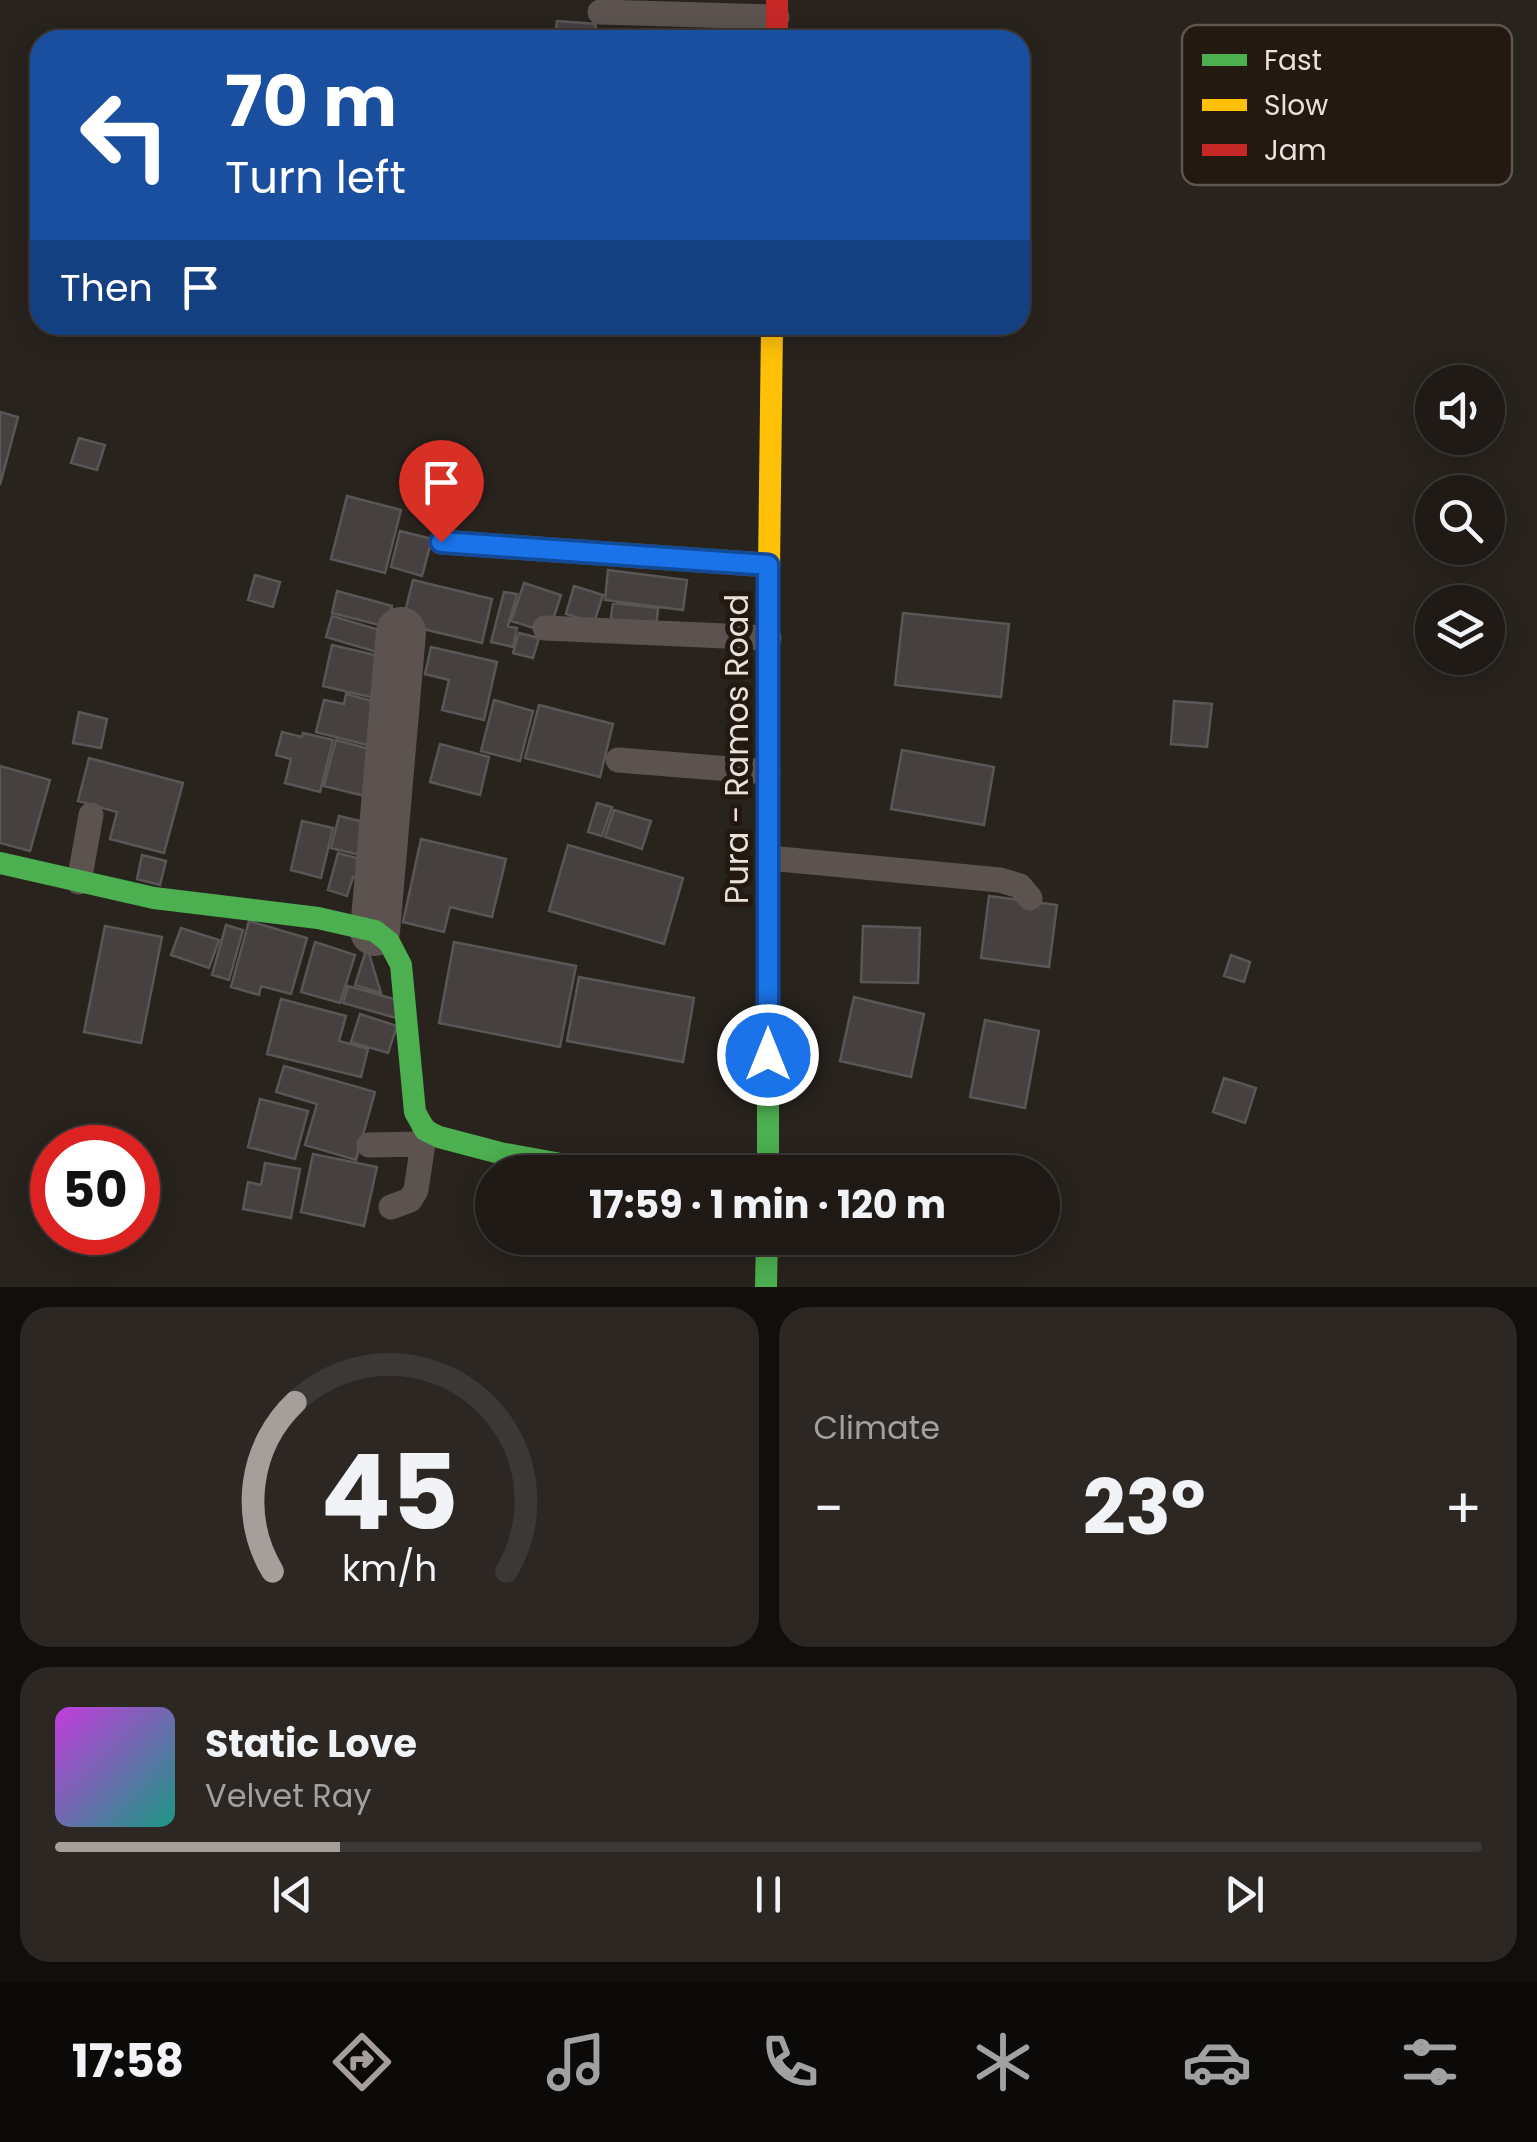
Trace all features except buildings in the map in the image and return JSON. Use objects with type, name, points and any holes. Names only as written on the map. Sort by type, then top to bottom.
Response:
[{"type":"main road","name":"Pura - Ramos Road","points":[[768,1155],[772,335]]},
{"type":"main road","points":[[0,863],[154,898],[318,918],[375,932],[389,942],[401,965],[416,1112],[423,1137],[438,1137],[511,1155]]},
{"type":"main road","points":[[766,1287],[767,1255]]},
{"type":"street","points":[[375,932],[401,632]]},
{"type":"lane","points":[[600,12],[777,19]]},
{"type":"lane","points":[[441,542],[768,565]]},
{"type":"lane","points":[[545,628],[768,638]]},
{"type":"lane","points":[[618,760],[768,772]]},
{"type":"lane","points":[[79,882],[91,814]]},
{"type":"lane","points":[[769,858],[1000,880],[1020,886],[1030,898]]},
{"type":"lane","points":[[370,1145],[423,1137],[416,1190],[410,1200],[391,1207]]},
{"type":"traffic: fast","points":[[768,651],[768,1155]]},
{"type":"traffic: fast","points":[[0,863],[154,898],[318,918],[375,931],[389,942],[401,965],[415,1112],[425,1130],[511,1155]]},
{"type":"traffic: fast","points":[[766,1287],[767,1255]]},
{"type":"traffic: slow","points":[[768,651],[772,335]]},
{"type":"traffic: jam","points":[[777,0],[777,30]]},
{"type":"route","points":[[441,542],[768,565],[768,1055]]}]
